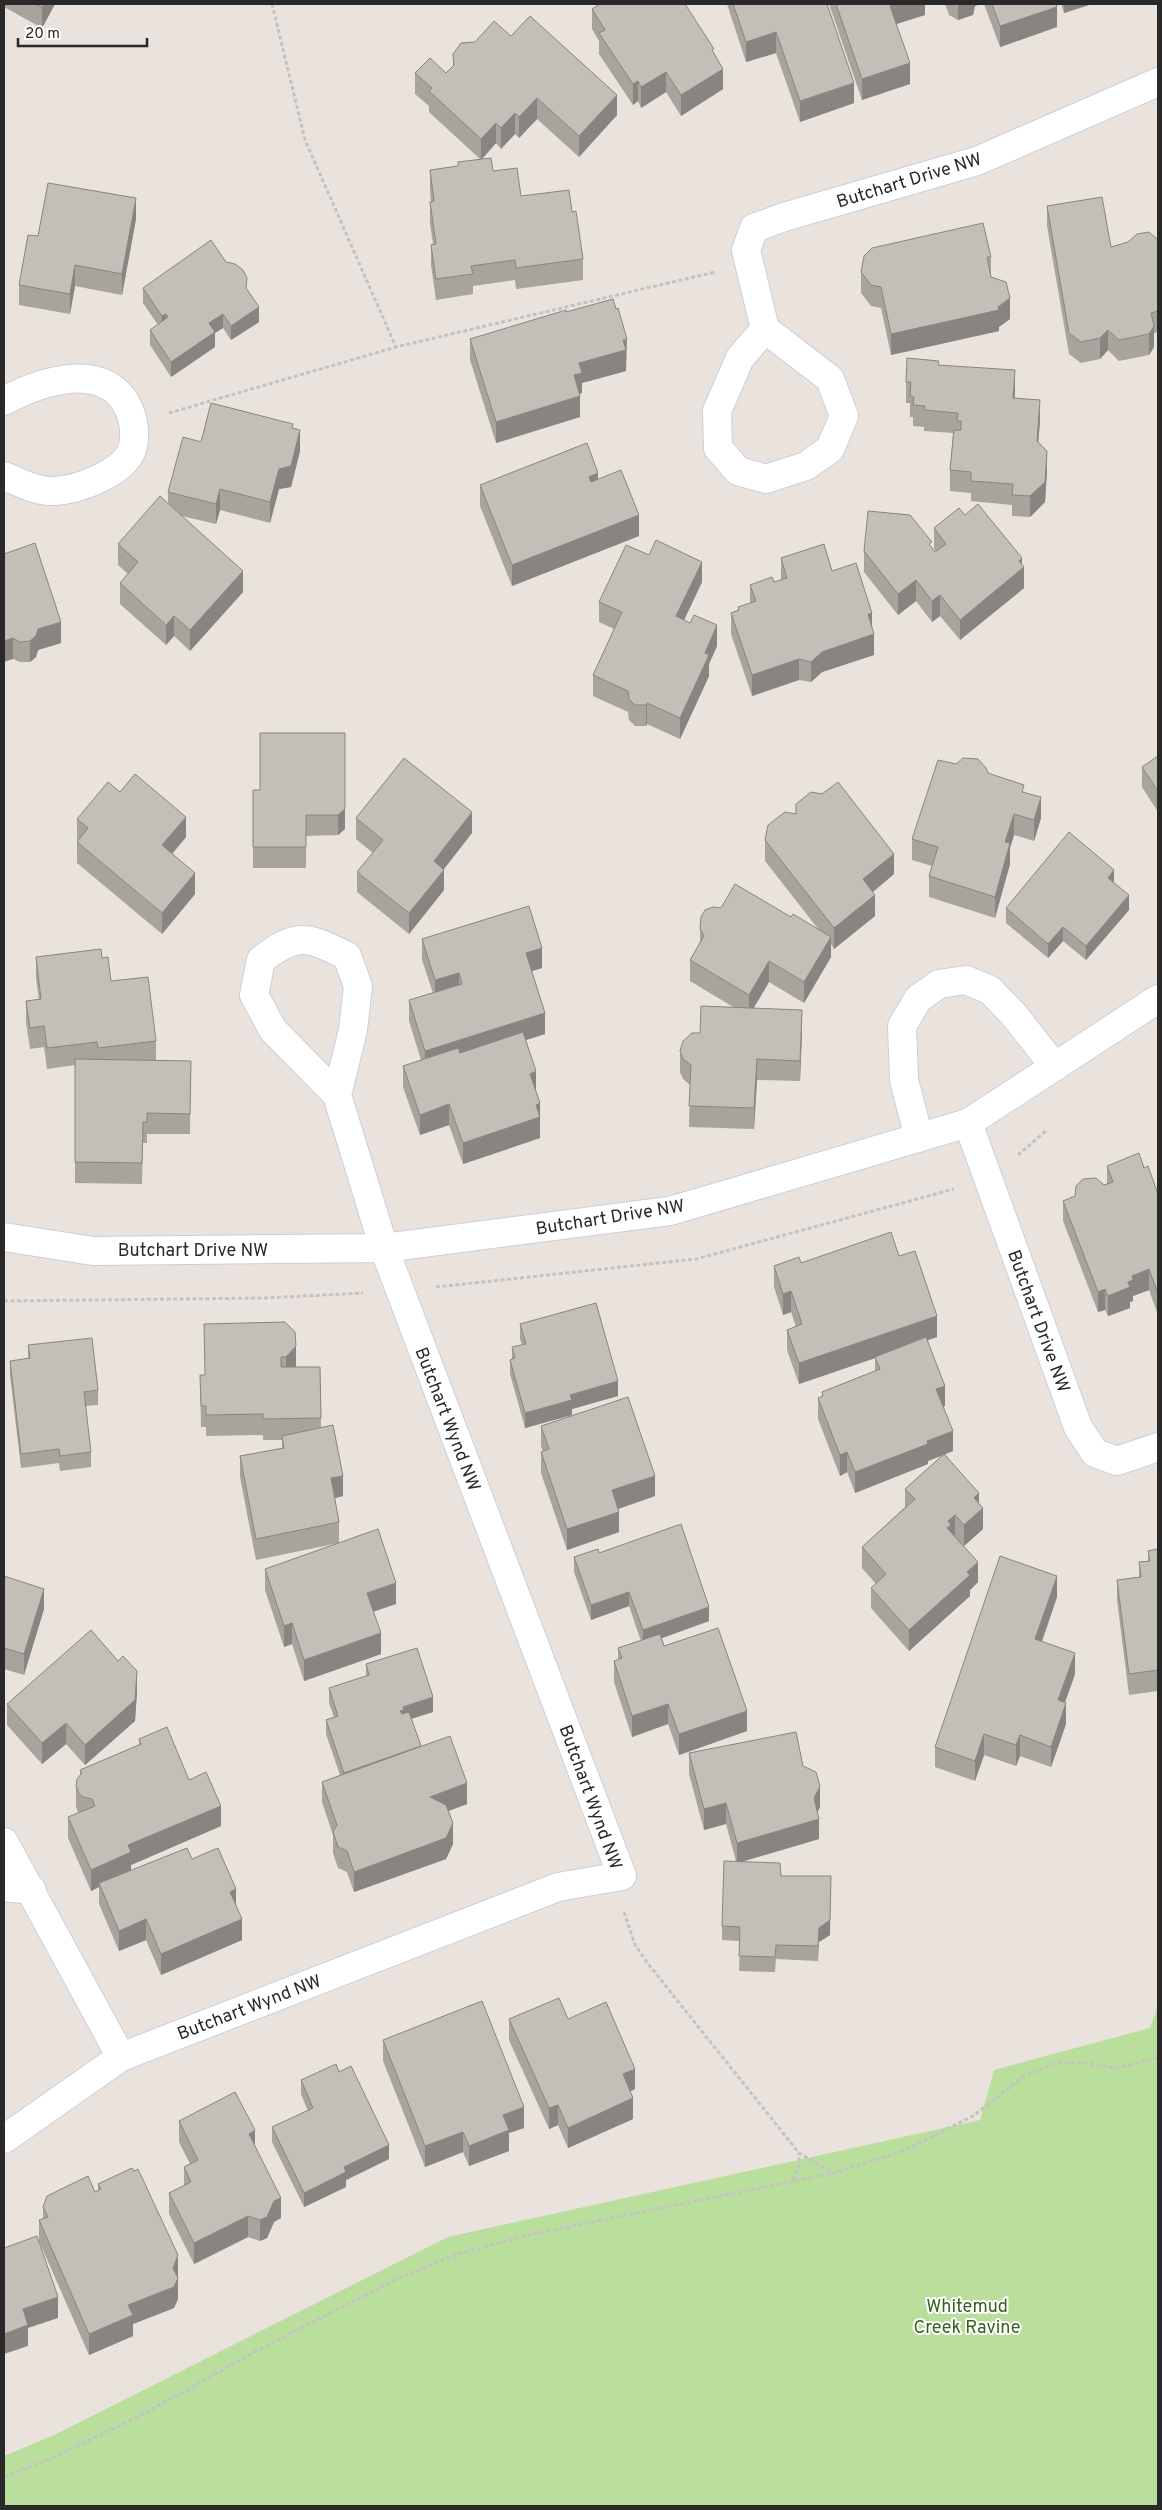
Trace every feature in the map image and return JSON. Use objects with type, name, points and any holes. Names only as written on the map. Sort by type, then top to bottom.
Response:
[{"type":"street","name":"Butchart Drive NW","points":[[766,329],[746,250],[754,228],[784,217],[977,161],[1158,82]]},
{"type":"street","points":[[766,329],[830,379],[844,416],[830,449],[806,466],[766,479],[738,471],[718,448],[716,411],[740,358],[766,329]]},
{"type":"street","points":[[4,401],[24,390],[56,380],[82,378],[108,385],[125,399],[134,423],[132,449],[118,468],[84,484],[54,491],[32,487],[4,476]]},
{"type":"street","points":[[338,1095],[353,1030],[358,986],[347,956],[312,940],[282,944],[261,960],[254,995],[273,1030],[338,1095],[384,1248]]},
{"type":"street","points":[[919,1138],[904,1080],[902,1026],[918,998],[939,984],[966,980],[990,990],[1014,1015],[1055,1067]]},
{"type":"street","name":"Butchart Drive NW","points":[[4,1237],[93,1251],[384,1248],[670,1211],[968,1123],[1158,999]]},
{"type":"street","name":"Butchart Drive NW","points":[[968,1123],[1078,1427],[1095,1453],[1117,1461],[1158,1447]]},
{"type":"street","name":"Butchart Wynd NW","points":[[4,2139],[121,2057],[558,1887],[622,1876],[384,1248]]},
{"type":"street","points":[[4,1842],[32,1890],[121,2057]]},
{"type":"street","points":[[4,1887],[32,1890]]},
{"type":"path","points":[[272,4],[305,140],[396,347]]},
{"type":"path","points":[[134,423],[396,347],[750,264]]},
{"type":"path","points":[[622,1876],[624,1914],[635,1945],[799,2153],[834,2173]]},
{"type":"path","points":[[4,2477],[54,2457],[131,2420],[258,2350],[402,2276],[461,2253],[533,2234],[834,2173],[903,2152],[973,2116],[1023,2077],[1055,2063],[1086,2063],[1116,2068],[1158,2058]]},
{"type":"path","points":[[792,2181],[799,2168],[799,2153]]},
{"type":"green space","name":"Whitemud Creek Ravine","points":[[1158,2005],[1158,2506],[4,2506],[4,2456],[52,2436],[448,2237],[980,2120],[994,2070],[1150,2028]]},
{"type":"building","points":[[600,4],[685,4],[714,49],[712,50],[723,69],[681,95],[666,72],[641,87],[638,81],[633,84],[599,33],[605,30],[592,9]]},
{"type":"building","points":[[733,4],[827,4],[854,83],[800,101],[776,32],[746,42]]},
{"type":"building","points":[[836,4],[897,4],[890,6],[910,63],[862,79]]},
{"type":"building","points":[[992,4],[1056,4],[1057,7],[1000,26]]},
{"type":"building","points":[[530,16],[617,95],[579,136],[537,98],[519,117],[515,113],[501,128],[496,123],[481,139],[429,91],[432,88],[415,73],[430,58],[446,73],[454,65],[453,54],[461,43],[475,42],[494,21],[511,36]]},
{"type":"building","points":[[491,158],[493,171],[517,168],[521,196],[569,190],[572,212],[576,211],[583,259],[516,268],[515,260],[471,266],[473,274],[436,279],[431,245],[436,244],[430,202],[434,201],[430,170],[458,166],[458,162]]},
{"type":"building","points":[[48,183],[136,198],[122,274],[75,265],[70,294],[19,285],[28,235],[38,236]]},
{"type":"building","points":[[1102,197],[1111,247],[1128,242],[1137,234],[1149,232],[1158,240],[1158,311],[1151,313],[1154,326],[1149,334],[1119,340],[1108,330],[1100,338],[1081,342],[1069,333],[1047,206]]},
{"type":"building","points":[[983,223],[991,257],[987,257],[991,277],[1006,282],[1010,298],[998,307],[999,310],[891,334],[881,287],[871,285],[861,272],[864,256],[872,248]]},
{"type":"building","points":[[211,240],[226,262],[235,264],[243,270],[247,278],[246,288],[259,307],[231,326],[223,314],[209,323],[215,332],[171,362],[150,330],[168,317],[166,314],[162,316],[143,288]]},
{"type":"building","points":[[613,299],[616,309],[618,308],[627,339],[623,340],[626,350],[579,363],[582,373],[574,375],[580,396],[496,422],[470,339],[566,310],[566,312]]},
{"type":"building","points":[[907,358],[939,361],[938,365],[1015,370],[1013,398],[1040,400],[1037,441],[1047,451],[1045,482],[1030,496],[1012,495],[1013,484],[971,481],[971,472],[950,470],[954,430],[961,430],[961,421],[957,421],[958,413],[924,410],[925,406],[913,405],[914,397],[910,396],[911,382],[906,382]]},
{"type":"building","points":[[211,403],[293,424],[292,428],[300,430],[291,466],[279,469],[270,502],[220,489],[216,504],[168,492],[183,437],[201,442]]},
{"type":"building","points":[[587,443],[598,473],[589,477],[591,482],[621,470],[639,515],[512,565],[480,485]]},
{"type":"building","points":[[160,496],[243,571],[190,630],[174,616],[166,625],[120,583],[138,562],[118,544]]},
{"type":"building","points":[[978,504],[1022,558],[1019,561],[1024,567],[960,620],[940,595],[932,601],[916,580],[898,594],[864,551],[868,511],[910,515],[932,542],[929,544],[935,552],[946,544],[934,528],[959,508],[965,515]]},
{"type":"building","points":[[656,540],[702,562],[676,616],[690,623],[694,615],[717,625],[705,653],[709,655],[680,718],[647,703],[646,705],[635,705],[629,699],[628,691],[593,675],[622,612],[599,602],[626,545],[649,555]]},
{"type":"building","points":[[35,543],[61,622],[38,629],[36,636],[30,641],[20,642],[13,638],[4,641],[4,554]]},
{"type":"building","points":[[824,544],[832,571],[856,563],[872,613],[868,614],[874,634],[822,652],[811,662],[799,659],[752,675],[731,613],[739,610],[738,607],[756,601],[750,585],[772,577],[774,582],[787,578],[781,558]]},
{"type":"building","points":[[260,733],[345,733],[345,809],[338,815],[306,815],[306,847],[253,847],[253,790],[260,790]]},
{"type":"building","points":[[1158,756],[1158,791],[1142,767]]},
{"type":"building","points":[[404,758],[472,812],[434,861],[444,870],[409,913],[357,872],[383,840],[356,818]]},
{"type":"building","points":[[963,758],[978,759],[988,773],[1024,785],[1022,792],[1041,797],[1034,820],[1014,814],[1005,842],[1010,843],[995,897],[929,876],[938,847],[912,839],[938,760],[956,764]]},
{"type":"building","points":[[135,774],[186,817],[162,845],[195,873],[162,913],[77,842],[88,828],[77,819],[108,782],[120,792]]},
{"type":"building","points":[[838,782],[894,854],[863,879],[875,895],[834,928],[765,840],[768,825],[785,812],[796,814],[796,804],[811,792],[822,794]]},
{"type":"building","points":[[1069,832],[1114,870],[1108,878],[1129,895],[1086,946],[1063,927],[1048,944],[1006,908]]},
{"type":"building","points":[[735,884],[791,917],[793,914],[831,937],[804,982],[769,961],[749,995],[690,960],[704,936],[700,929],[701,917],[705,910],[713,907],[721,908]]},
{"type":"building","points":[[529,906],[542,948],[526,953],[545,1013],[425,1051],[409,1000],[462,984],[459,973],[435,980],[422,939]]},
{"type":"building","points":[[101,949],[102,958],[108,957],[111,981],[148,977],[156,1041],[98,1048],[97,1042],[47,1048],[44,1026],[30,1028],[26,1001],[41,999],[36,957]]},
{"type":"building","points":[[701,1006],[802,1010],[800,1061],[757,1059],[754,1108],[689,1106],[691,1065],[683,1059],[680,1051],[683,1041],[692,1033],[700,1033]]},
{"type":"building","points":[[523,1032],[536,1071],[530,1074],[540,1103],[536,1105],[540,1117],[463,1143],[449,1104],[420,1115],[403,1066],[458,1048],[460,1053]]},
{"type":"building","points":[[75,1059],[191,1061],[190,1114],[147,1113],[147,1122],[143,1122],[142,1163],[75,1162]]},
{"type":"building","points":[[1139,1153],[1144,1168],[1148,1166],[1158,1194],[1158,1294],[1149,1269],[1132,1276],[1133,1280],[1128,1282],[1130,1287],[1108,1296],[1105,1289],[1098,1292],[1063,1201],[1075,1196],[1076,1186],[1083,1179],[1096,1178],[1104,1185],[1113,1182],[1107,1166]]},
{"type":"building","points":[[891,1232],[899,1256],[915,1251],[937,1316],[799,1363],[787,1330],[802,1324],[791,1291],[783,1294],[774,1266],[799,1257],[801,1263]]},
{"type":"building","points":[[596,1303],[618,1381],[570,1395],[572,1400],[525,1413],[510,1360],[515,1358],[512,1347],[526,1344],[520,1324]]},
{"type":"building","points":[[285,1322],[295,1332],[296,1346],[286,1357],[281,1357],[281,1367],[320,1367],[321,1418],[263,1419],[263,1414],[206,1415],[206,1406],[201,1406],[200,1375],[205,1375],[204,1324]]},
{"type":"building","points":[[926,1337],[945,1386],[936,1389],[953,1431],[927,1441],[928,1444],[855,1472],[847,1452],[840,1455],[818,1398],[823,1396],[822,1392],[880,1369],[875,1357]]},
{"type":"building","points":[[92,1338],[98,1390],[84,1392],[91,1452],[60,1456],[59,1449],[21,1454],[10,1361],[30,1358],[28,1345]]},
{"type":"building","points":[[628,1397],[655,1476],[612,1490],[619,1512],[567,1529],[541,1452],[549,1449],[541,1426]]},
{"type":"building","points":[[333,1425],[343,1476],[331,1478],[339,1522],[256,1539],[240,1456],[284,1448],[282,1436]]},
{"type":"building","points":[[944,1454],[979,1493],[974,1498],[983,1508],[964,1525],[955,1515],[948,1521],[951,1525],[947,1528],[978,1562],[967,1572],[970,1575],[909,1630],[871,1588],[886,1574],[862,1547],[915,1499],[905,1489]]},
{"type":"building","points":[[681,1524],[709,1607],[643,1630],[629,1592],[591,1605],[574,1557],[598,1549],[599,1553]]},
{"type":"building","points":[[378,1529],[396,1583],[367,1593],[381,1633],[304,1660],[292,1623],[284,1626],[265,1569]]},
{"type":"building","points":[[1158,1549],[1158,1670],[1129,1674],[1117,1580],[1141,1577],[1139,1562],[1150,1561],[1148,1551]]},
{"type":"building","points":[[1000,1556],[1057,1576],[1035,1639],[1075,1653],[1058,1700],[1066,1703],[1051,1747],[1020,1735],[1016,1745],[984,1734],[975,1761],[935,1747]]},
{"type":"building","points":[[4,1576],[44,1589],[24,1654],[4,1648]]},
{"type":"building","points":[[718,1628],[747,1711],[679,1734],[668,1704],[632,1716],[614,1661],[622,1658],[618,1648],[660,1634],[664,1646]]},
{"type":"building","points":[[91,1630],[118,1661],[123,1656],[137,1671],[135,1700],[85,1745],[66,1723],[42,1743],[7,1704]]},
{"type":"building","points":[[417,1648],[433,1697],[403,1707],[404,1710],[400,1711],[402,1714],[409,1712],[421,1746],[344,1773],[326,1720],[338,1716],[329,1688],[369,1675],[366,1664]]},
{"type":"building","points":[[167,1727],[189,1780],[206,1772],[221,1806],[128,1845],[131,1852],[91,1870],[68,1817],[95,1806],[92,1799],[83,1797],[78,1792],[76,1785],[77,1779],[82,1773],[80,1770],[141,1744],[139,1739]]},
{"type":"building","points":[[796,1732],[803,1766],[816,1772],[820,1786],[814,1798],[819,1819],[737,1843],[726,1803],[704,1809],[689,1753]]},
{"type":"building","points":[[450,1736],[467,1783],[430,1797],[446,1805],[453,1823],[446,1838],[354,1872],[347,1851],[338,1847],[333,1832],[337,1825],[322,1782]]},
{"type":"building","points":[[187,1848],[192,1859],[218,1848],[236,1889],[230,1892],[242,1919],[161,1954],[146,1919],[119,1931],[99,1883]]},
{"type":"building","points":[[724,1861],[780,1863],[781,1876],[831,1876],[830,1920],[819,1928],[818,1946],[776,1945],[775,1957],[739,1956],[740,1927],[722,1926]]},
{"type":"building","points":[[559,1998],[568,2019],[606,2002],[635,2069],[623,2074],[633,2098],[568,2128],[558,2105],[549,2108],[509,2019]]},
{"type":"building","points":[[482,2001],[524,2107],[503,2115],[509,2130],[469,2146],[463,2132],[425,2146],[383,2040]]},
{"type":"building","points":[[336,2064],[339,2072],[351,2066],[389,2145],[344,2167],[346,2172],[304,2193],[272,2127],[313,2108],[301,2080]]},
{"type":"building","points":[[235,2092],[255,2130],[249,2134],[281,2198],[274,2201],[267,2217],[260,2220],[248,2216],[194,2243],[169,2193],[191,2182],[184,2167],[198,2160],[179,2121]]},
{"type":"building","points":[[132,2168],[134,2171],[138,2169],[178,2255],[173,2268],[178,2278],[174,2287],[128,2305],[133,2315],[89,2334],[39,2220],[48,2217],[43,2207],[47,2196],[88,2176],[95,2192],[101,2189],[98,2184]]},
{"type":"building","points":[[37,2236],[58,2297],[23,2309],[28,2325],[4,2334],[4,2248]]}]
